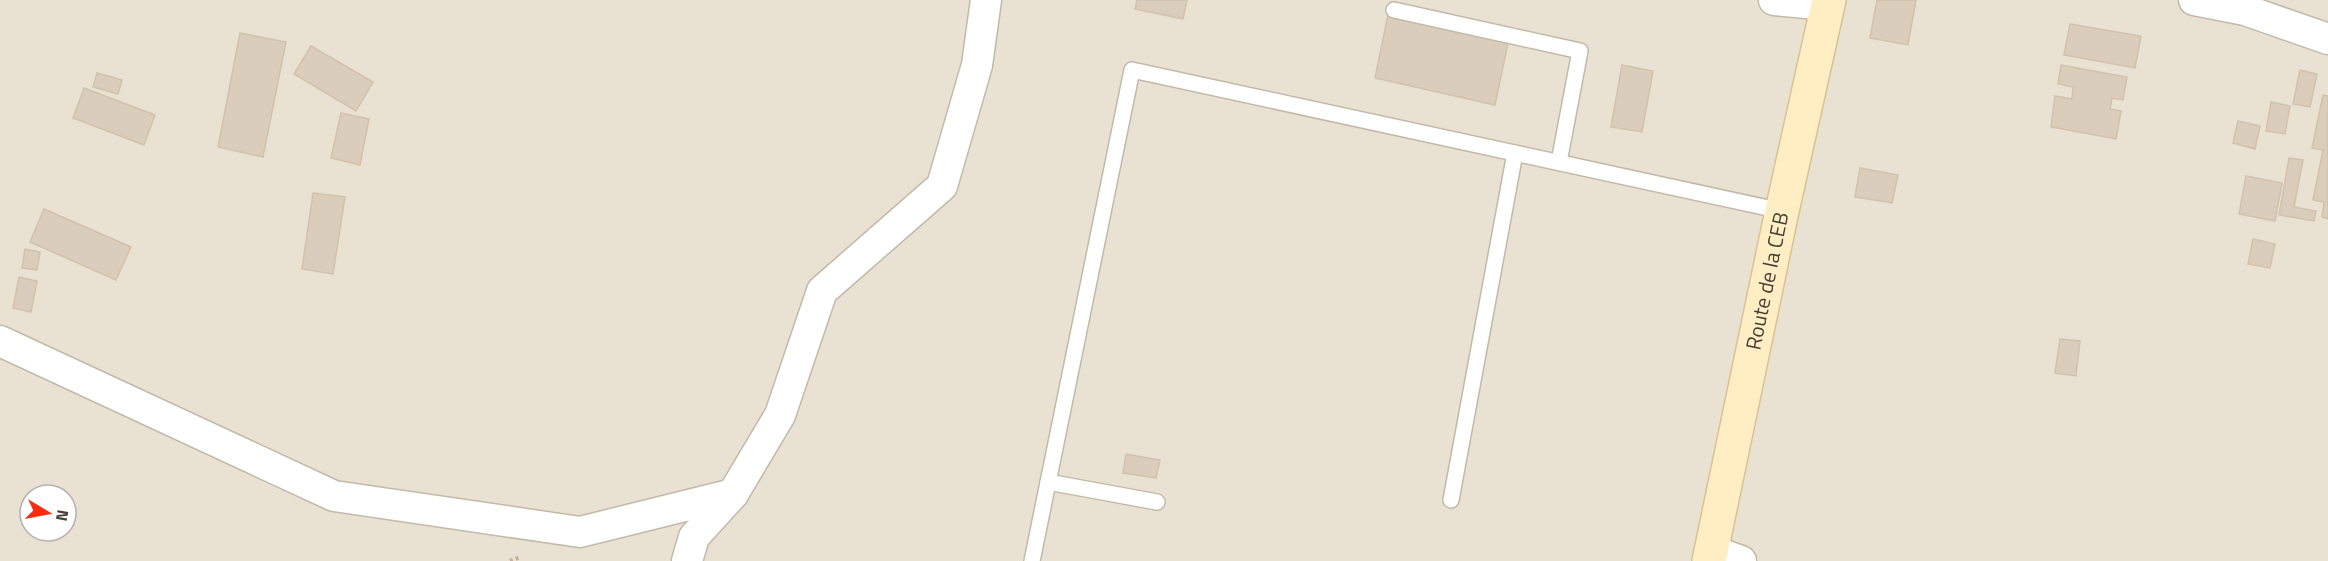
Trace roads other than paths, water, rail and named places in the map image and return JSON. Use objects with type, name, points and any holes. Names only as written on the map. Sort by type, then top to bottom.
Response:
[{"type":"main road","name":"Route de la CEB","points":[[1720,557],[1782,211],[1828,2]]},
{"type":"street","points":[[687,561],[694,537],[733,494],[780,415],[822,291],[942,186],[977,65],[986,0]]},
{"type":"street","points":[[1774,0],[1828,2]]},
{"type":"street","points":[[2194,0],[2250,5],[2328,39]]},
{"type":"street","points":[[0,341],[334,496],[580,532],[733,494]]},
{"type":"lane","points":[[1394,10],[1580,51],[1559,162]]},
{"type":"lane","points":[[1032,561],[1132,69],[1782,211]]},
{"type":"lane","points":[[1451,500],[1515,153]]},
{"type":"lane","points":[[1048,482],[1157,502]]}]
